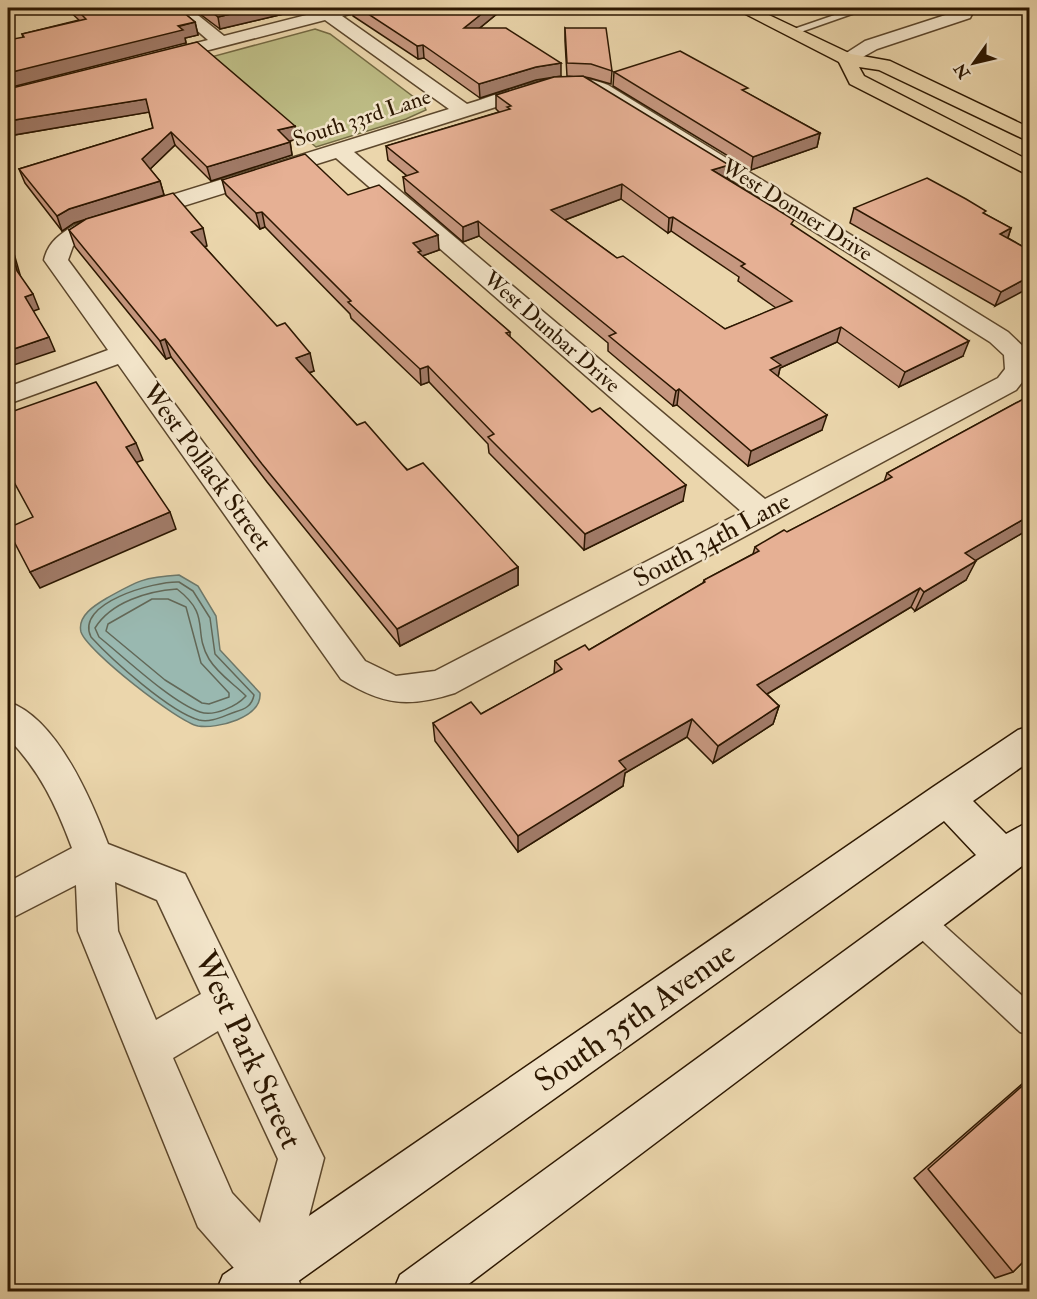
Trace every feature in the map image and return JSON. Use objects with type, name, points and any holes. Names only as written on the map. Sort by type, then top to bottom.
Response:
[{"type":"main road","points":[[742,8],[846,59],[884,65],[1029,136]]},
{"type":"main road","points":[[846,59],[857,80],[1029,170]]},
{"type":"main road","points":[[916,111],[979,130],[1029,153]]},
{"type":"street","points":[[179,8],[221,42]]},
{"type":"street","points":[[143,62],[352,8]]},
{"type":"street","points":[[846,59],[871,45],[972,11]]},
{"type":"street","points":[[328,14],[464,111]]},
{"type":"street","name":"South 33rd Lane","points":[[68,238],[83,230],[550,84],[569,82]]},
{"type":"street","name":"West Donner Drive","points":[[569,82],[586,83],[601,89],[999,337],[1017,353]]},
{"type":"street","name":"West Dunbar Drive","points":[[341,151],[762,513]]},
{"type":"street","name":"West Pollack Street","points":[[68,238],[57,249],[56,260],[125,352],[353,670],[381,688]]},
{"type":"street","points":[[8,396],[125,352]]},
{"type":"street","name":"South 34th Lane","points":[[381,688],[410,692],[443,683],[1007,384],[1018,370],[1017,353]]},
{"type":"street","points":[[8,716],[43,751],[77,811],[94,856],[98,931],[214,1210],[263,1284]]},
{"type":"street","name":"South 35th Avenue","points":[[263,1284],[1029,741]]},
{"type":"street","points":[[417,1292],[1017,848],[946,798]]},
{"type":"street","points":[[8,902],[94,856]]},
{"type":"street","name":"West Park Street","points":[[94,856],[171,887],[301,1158],[263,1284]]},
{"type":"street","points":[[147,1048],[226,1002]]},
{"type":"lane","points":[[791,32],[864,8]]},
{"type":"lane","points":[[919,921],[1029,1022]]},
{"type":"shaded area","points":[[315,29],[330,34],[423,104],[426,110],[406,119],[316,147],[211,57]]},
{"type":"water","points":[[179,575],[198,586],[216,616],[220,650],[260,693],[259,702],[254,709],[237,720],[216,726],[198,726],[187,722],[154,700],[115,669],[81,632],[80,626],[84,616],[107,598],[141,581]]},
{"type":"building","points":[[75,8],[178,8],[195,22],[178,26],[183,30],[8,73],[8,40],[24,37],[22,34],[86,19]]},
{"type":"building","points":[[206,8],[256,8],[218,17]]},
{"type":"building","points":[[359,8],[489,8],[464,28],[506,28],[561,63],[536,67],[479,84],[423,45],[417,46]]},
{"type":"building","points":[[565,28],[606,28],[612,71],[591,64],[567,63]]},
{"type":"building","points":[[197,42],[295,126],[278,130],[290,142],[207,167],[171,132],[142,159],[160,181],[69,209],[57,216],[19,169],[153,128],[146,99],[8,121],[8,89]]},
{"type":"building","points":[[680,51],[748,88],[742,90],[820,133],[753,157],[614,72]]},
{"type":"building","points":[[583,76],[729,165],[712,170],[794,220],[791,224],[969,341],[905,372],[841,327],[771,358],[781,365],[770,370],[827,415],[751,451],[679,389],[676,391],[609,336],[616,333],[478,221],[463,227],[403,177],[418,172],[386,146],[510,109],[507,107],[511,106],[496,95],[554,77]],"holes":[[[622,184],[669,218],[673,217],[745,264],[741,266],[792,301],[725,329],[623,256],[617,258],[551,210]]]},
{"type":"building","points":[[305,154],[348,195],[379,185],[438,235],[413,243],[421,251],[418,252],[510,332],[506,333],[592,412],[600,408],[686,485],[585,534],[488,437],[494,434],[428,366],[420,369],[348,302],[351,301],[262,212],[256,213],[222,180]]},
{"type":"building","points":[[927,178],[966,199],[986,211],[983,213],[1011,228],[1000,234],[1029,250],[1029,277],[1001,292],[854,208]]},
{"type":"building","points":[[173,193],[203,228],[191,232],[277,326],[285,323],[310,353],[296,358],[357,425],[365,422],[407,470],[423,463],[518,567],[397,629],[262,464],[165,339],[160,341],[69,230],[86,219]]},
{"type":"building","points":[[8,236],[17,271],[33,294],[25,297],[49,337],[8,351]]},
{"type":"building","points":[[96,382],[136,443],[126,447],[170,512],[30,572],[8,530],[33,517],[8,471],[8,413]]},
{"type":"building","points":[[1029,396],[1029,516],[965,553],[976,561],[924,592],[920,588],[757,685],[779,706],[718,746],[692,719],[619,761],[626,769],[518,836],[433,723],[471,702],[481,714],[562,669],[555,661],[585,645],[589,650],[705,582],[704,580],[759,551],[755,547],[784,530],[787,532],[892,477],[887,473]]},
{"type":"building","points":[[1029,1080],[1029,1256],[1013,1272],[928,1169]]}]
